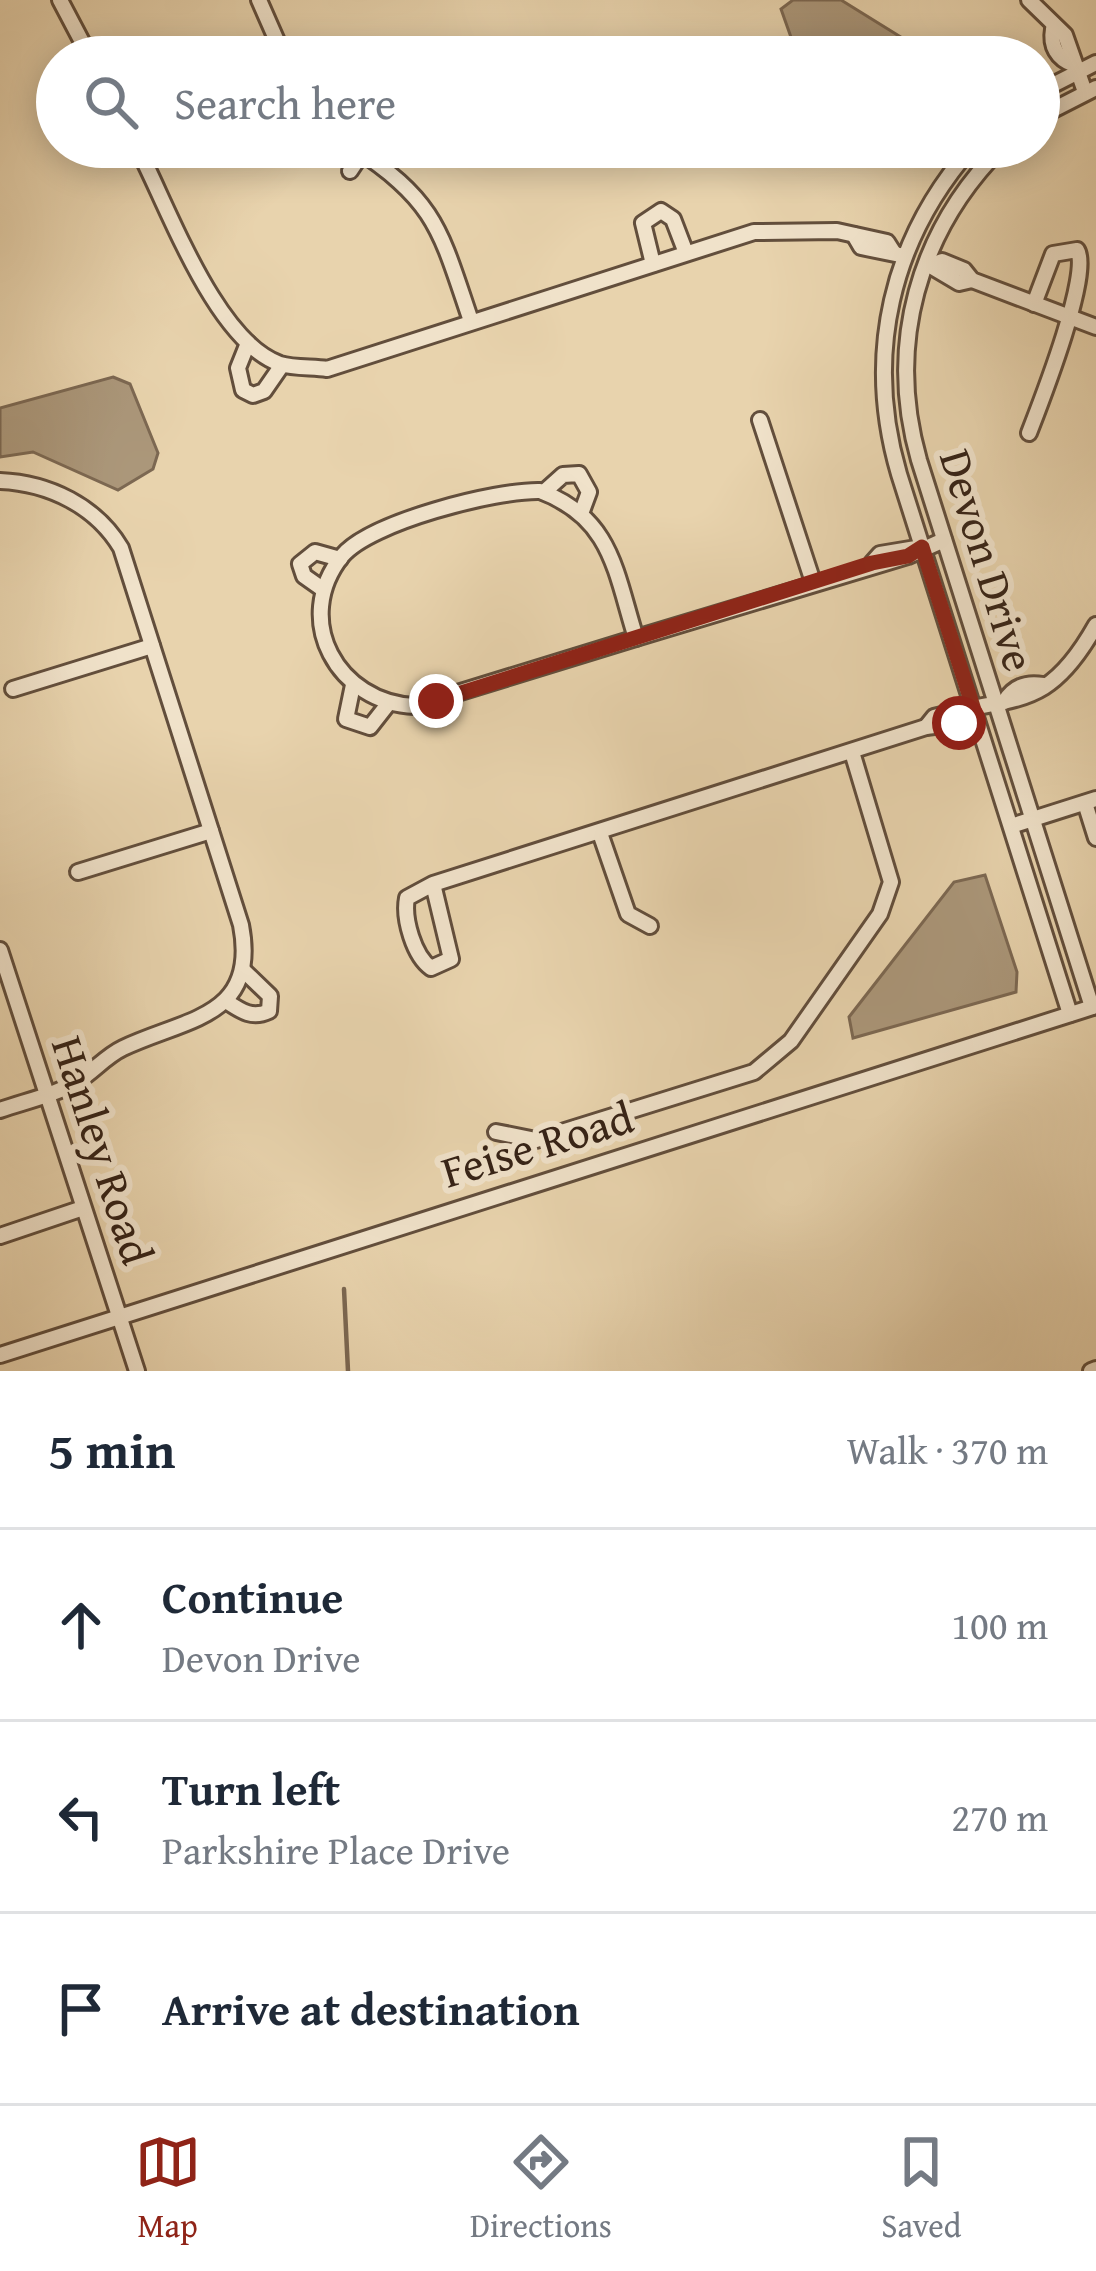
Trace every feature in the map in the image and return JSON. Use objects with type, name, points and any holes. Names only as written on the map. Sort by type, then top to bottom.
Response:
[{"type":"street","points":[[60,0],[79,36]]},
{"type":"street","points":[[259,0],[275,36]]},
{"type":"street","points":[[1030,0],[1052,29],[1051,36]]},
{"type":"street","points":[[1060,58],[1075,68],[1090,90],[1060,106]]},
{"type":"street","points":[[1060,78],[1075,68],[1096,64]]},
{"type":"street","points":[[148,168],[221,311],[248,343],[282,364],[327,369],[770,229],[854,235],[861,247],[927,264],[959,284],[972,280],[1096,327]]},
{"type":"street","points":[[382,168],[419,196],[437,223],[471,321]]},
{"type":"street","name":"Devon Drive","points":[[956,168],[898,255],[885,335],[884,400],[894,457],[1070,1014]]},
{"type":"street","name":"Devon Drive","points":[[984,168],[962,193],[927,264],[906,338],[905,384],[915,445],[1094,1006]]},
{"type":"street","points":[[653,264],[643,223],[661,211],[668,211],[686,253]]},
{"type":"street","points":[[1029,434],[1083,267],[1077,250],[1054,254],[1034,304]]},
{"type":"street","points":[[248,343],[238,368],[243,390],[254,395],[264,391],[282,364]]},
{"type":"street","points":[[760,420],[813,582]]},
{"type":"street","points":[[544,492],[562,475],[579,474],[589,492],[582,511]]},
{"type":"street","points":[[0,482],[30,485],[81,505],[106,522],[121,548],[241,925],[242,970],[226,1000],[195,1022],[121,1049],[77,1082],[0,1110]]},
{"type":"street","points":[[636,638],[606,545],[582,511],[544,492],[507,492],[377,532],[340,560],[321,588],[324,646],[353,685],[388,704],[436,701],[636,638],[813,582],[872,563],[905,546],[944,540]]},
{"type":"street","points":[[321,588],[304,576],[300,564],[315,552],[340,560]]},
{"type":"street","points":[[433,884],[452,959],[431,968],[420,960],[405,904],[417,888],[852,752],[926,727],[934,717],[999,703],[1010,691],[1030,682],[1043,685],[1080,654],[1096,625]]},
{"type":"street","points":[[13,689],[152,646]]},
{"type":"street","points":[[353,685],[346,719],[352,724],[370,727],[388,704]]},
{"type":"street","points":[[496,1132],[536,1139],[557,1133],[754,1072],[791,1042],[880,914],[890,882],[886,854],[852,752]]},
{"type":"street","points":[[1011,826],[1090,801],[1096,838]]},
{"type":"street","points":[[78,872],[211,832]]},
{"type":"street","points":[[601,832],[628,914],[650,926]]},
{"type":"street","name":"Hanley Road","points":[[0,950],[137,1371]]},
{"type":"street","points":[[226,1000],[244,1012],[269,1011],[270,996],[242,970]]},
{"type":"street","name":"Feise Road","points":[[0,1355],[1094,1006]]},
{"type":"street","points":[[0,1236],[83,1208]]},
{"type":"shaded area","points":[[793,0],[841,0],[899,36],[791,36],[781,9]]},
{"type":"shaded area","points":[[113,377],[130,384],[158,453],[153,469],[118,490],[33,452],[0,457],[0,408]]},
{"type":"shaded area","points":[[985,875],[1017,972],[1016,992],[853,1038],[849,1017],[954,882]]},
{"type":"waterway","points":[[344,1289],[348,1371]]},
{"type":"route","points":[[436,701],[872,563],[887,563],[922,547],[974,710],[959,723]]}]
